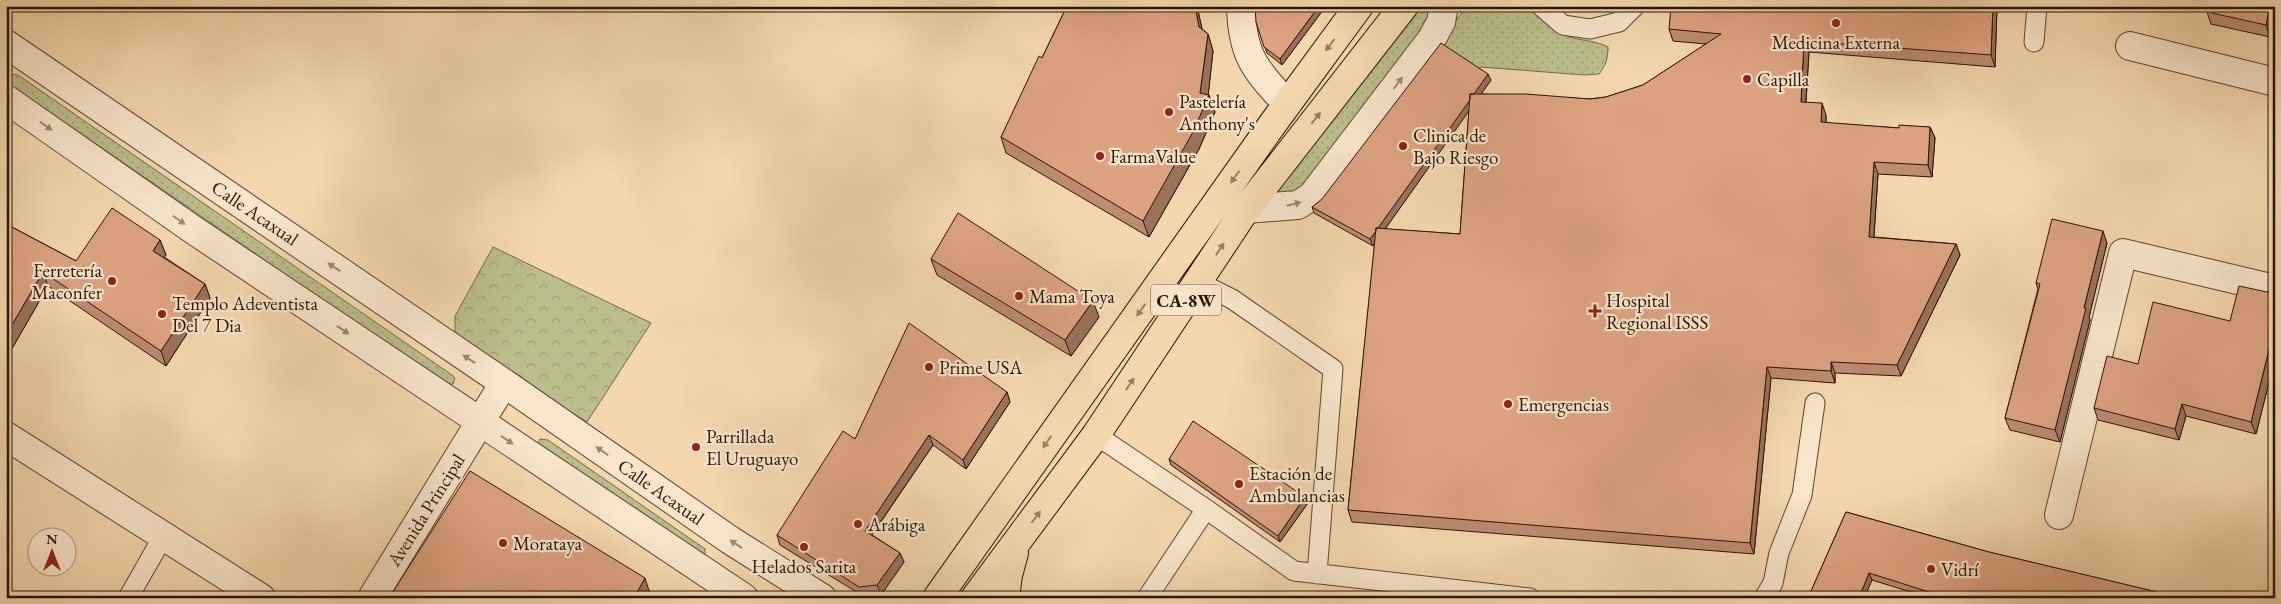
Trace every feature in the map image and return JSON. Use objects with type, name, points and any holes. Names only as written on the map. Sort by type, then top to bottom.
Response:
[{"type":"main road","name":"CA-8W","points":[[937,598],[1287,104],[1359,6]]},
{"type":"main road","name":"CA-8W","points":[[976,598],[1096,435],[1246,209],[1404,6]]},
{"type":"main road","points":[[1005,598],[1008,575],[1018,541]]},
{"type":"main road","points":[[928,598],[956,571]]},
{"type":"street","points":[[1241,6],[1246,52],[1256,71],[1287,104]]},
{"type":"street","points":[[1246,209],[1298,205],[1312,196],[1431,40],[1440,22],[1444,6]]},
{"type":"street","name":"Calle Acaxual","points":[[6,44],[504,382],[730,540],[822,598]]},
{"type":"street","points":[[2130,46],[2275,82]]},
{"type":"street","points":[[6,99],[195,231],[744,598]]},
{"type":"street","points":[[2059,515],[2123,254],[2275,289]]},
{"type":"street","points":[[480,422],[504,382]]},
{"type":"street","name":"Avenida Principal","points":[[372,598],[480,422]]},
{"type":"street","points":[[6,436],[261,598]]},
{"type":"lane","points":[[1542,6],[1563,25],[1590,29],[1619,22],[1635,6]]},
{"type":"lane","points":[[2034,42],[2037,6]]},
{"type":"lane","points":[[1198,282],[1232,299],[1333,369],[1317,574]]},
{"type":"lane","points":[[1764,598],[1772,583],[1779,553],[1802,495],[1815,403]]},
{"type":"lane","points":[[1096,435],[1294,571],[1530,598]]},
{"type":"lane","points":[[1147,598],[1206,509]]},
{"type":"lane","points":[[128,598],[164,535]]},
{"type":"green space","points":[[1415,6],[1434,6],[1435,13],[1298,196],[1262,195]]},
{"type":"green space","points":[[1467,6],[1532,6],[1555,30],[1573,38],[1595,42],[1608,47],[1605,64],[1599,74],[1584,75],[1481,67],[1475,70],[1438,45]]},
{"type":"green space","points":[[10,74],[18,75],[452,375],[455,378],[453,384],[446,385],[12,86],[7,82]]},
{"type":"green space","points":[[493,247],[651,323],[587,422],[464,347],[455,336],[455,316]]},
{"type":"green space","points":[[540,439],[548,440],[705,549],[705,557],[536,447]]},
{"type":"building","points":[[1067,6],[1195,6],[1199,27],[1208,34],[1200,93],[1209,95],[1193,132],[1143,221],[1001,137],[1039,56],[1042,58]]},
{"type":"building","points":[[1255,6],[1319,6],[1280,59],[1264,47],[1256,22]]},
{"type":"building","points":[[1671,6],[1993,6],[1991,55],[1804,41],[1801,102],[1822,103],[1821,122],[1899,128],[1899,125],[1930,127],[1928,165],[1874,162],[1869,237],[1956,244],[1897,365],[1831,362],[1831,371],[1767,367],[1750,543],[1348,510],[1376,228],[1460,234],[1470,94],[1526,94],[1590,99],[1606,97],[1643,85],[1721,34],[1669,29]]},
{"type":"building","points":[[2208,6],[2270,6],[2266,25],[2207,12]]},
{"type":"building","name":"Clinica de Bajo Riesgo","points":[[1441,43],[1488,74],[1474,94],[1470,94],[1470,100],[1378,228],[1376,228],[1370,239],[1312,207],[1322,199]]},
{"type":"building","points":[[112,208],[160,240],[153,251],[205,284],[161,351],[43,272],[6,335],[6,224],[76,261]]},
{"type":"building","name":"Mama Toya","points":[[958,213],[1093,301],[1065,340],[931,259]]},
{"type":"building","points":[[2052,219],[2103,231],[2084,308],[2086,308],[2055,430],[2005,418],[2040,284],[2036,283]]},
{"type":"building","points":[[2239,286],[2267,292],[2275,291],[2275,347],[2270,346],[2251,422],[2182,404],[2175,429],[2094,408],[2107,356],[2138,364],[2153,302],[2230,321]]},
{"type":"building","points":[[909,323],[1007,392],[963,460],[929,435],[865,531],[900,553],[877,585],[859,587],[777,535],[843,431],[855,439]]},
{"type":"building","name":"Estación de Ambulancias","points":[[1193,421],[1305,497],[1278,536],[1169,459]]},
{"type":"building","name":"Morataya","points":[[470,471],[645,578],[634,598],[389,598]]},
{"type":"building","name":"Vidrí","points":[[1846,512],[1989,552],[2182,598],[1948,598],[1869,573],[1859,598],[1808,598]]},
{"type":"place","name":"Medicina Externa","points":[[1836,23]]},
{"type":"place","name":"Capilla","points":[[1747,79]]},
{"type":"place","name":"Pastelería Anthony's","points":[[1169,112]]},
{"type":"place","name":"Clinica de Bajo Riesgo","points":[[1403,146]]},
{"type":"place","name":"FarmaValue","points":[[1100,156]]},
{"type":"place","name":"Ferretería Maconfer","points":[[112,281]]},
{"type":"place","name":"Mama Toya","points":[[1019,296]]},
{"type":"place","name":"Hospital Regional ISSS","points":[[1595,311]]},
{"type":"place","name":"Templo Adeventista Del 7 Dia","points":[[162,314]]},
{"type":"place","name":"Prime USA","points":[[929,367]]},
{"type":"place","name":"Emergencias","points":[[1508,404]]},
{"type":"place","name":"Parrillada El Uruguayo","points":[[696,447]]},
{"type":"place","name":"Estación de Ambulancias","points":[[1239,484]]},
{"type":"place","name":"Arábiga","points":[[858,524]]},
{"type":"place","name":"Morataya","points":[[503,543]]},
{"type":"place","name":"Helados Sarita","points":[[804,547]]},
{"type":"place","name":"Vidrí","points":[[1931,569]]}]
